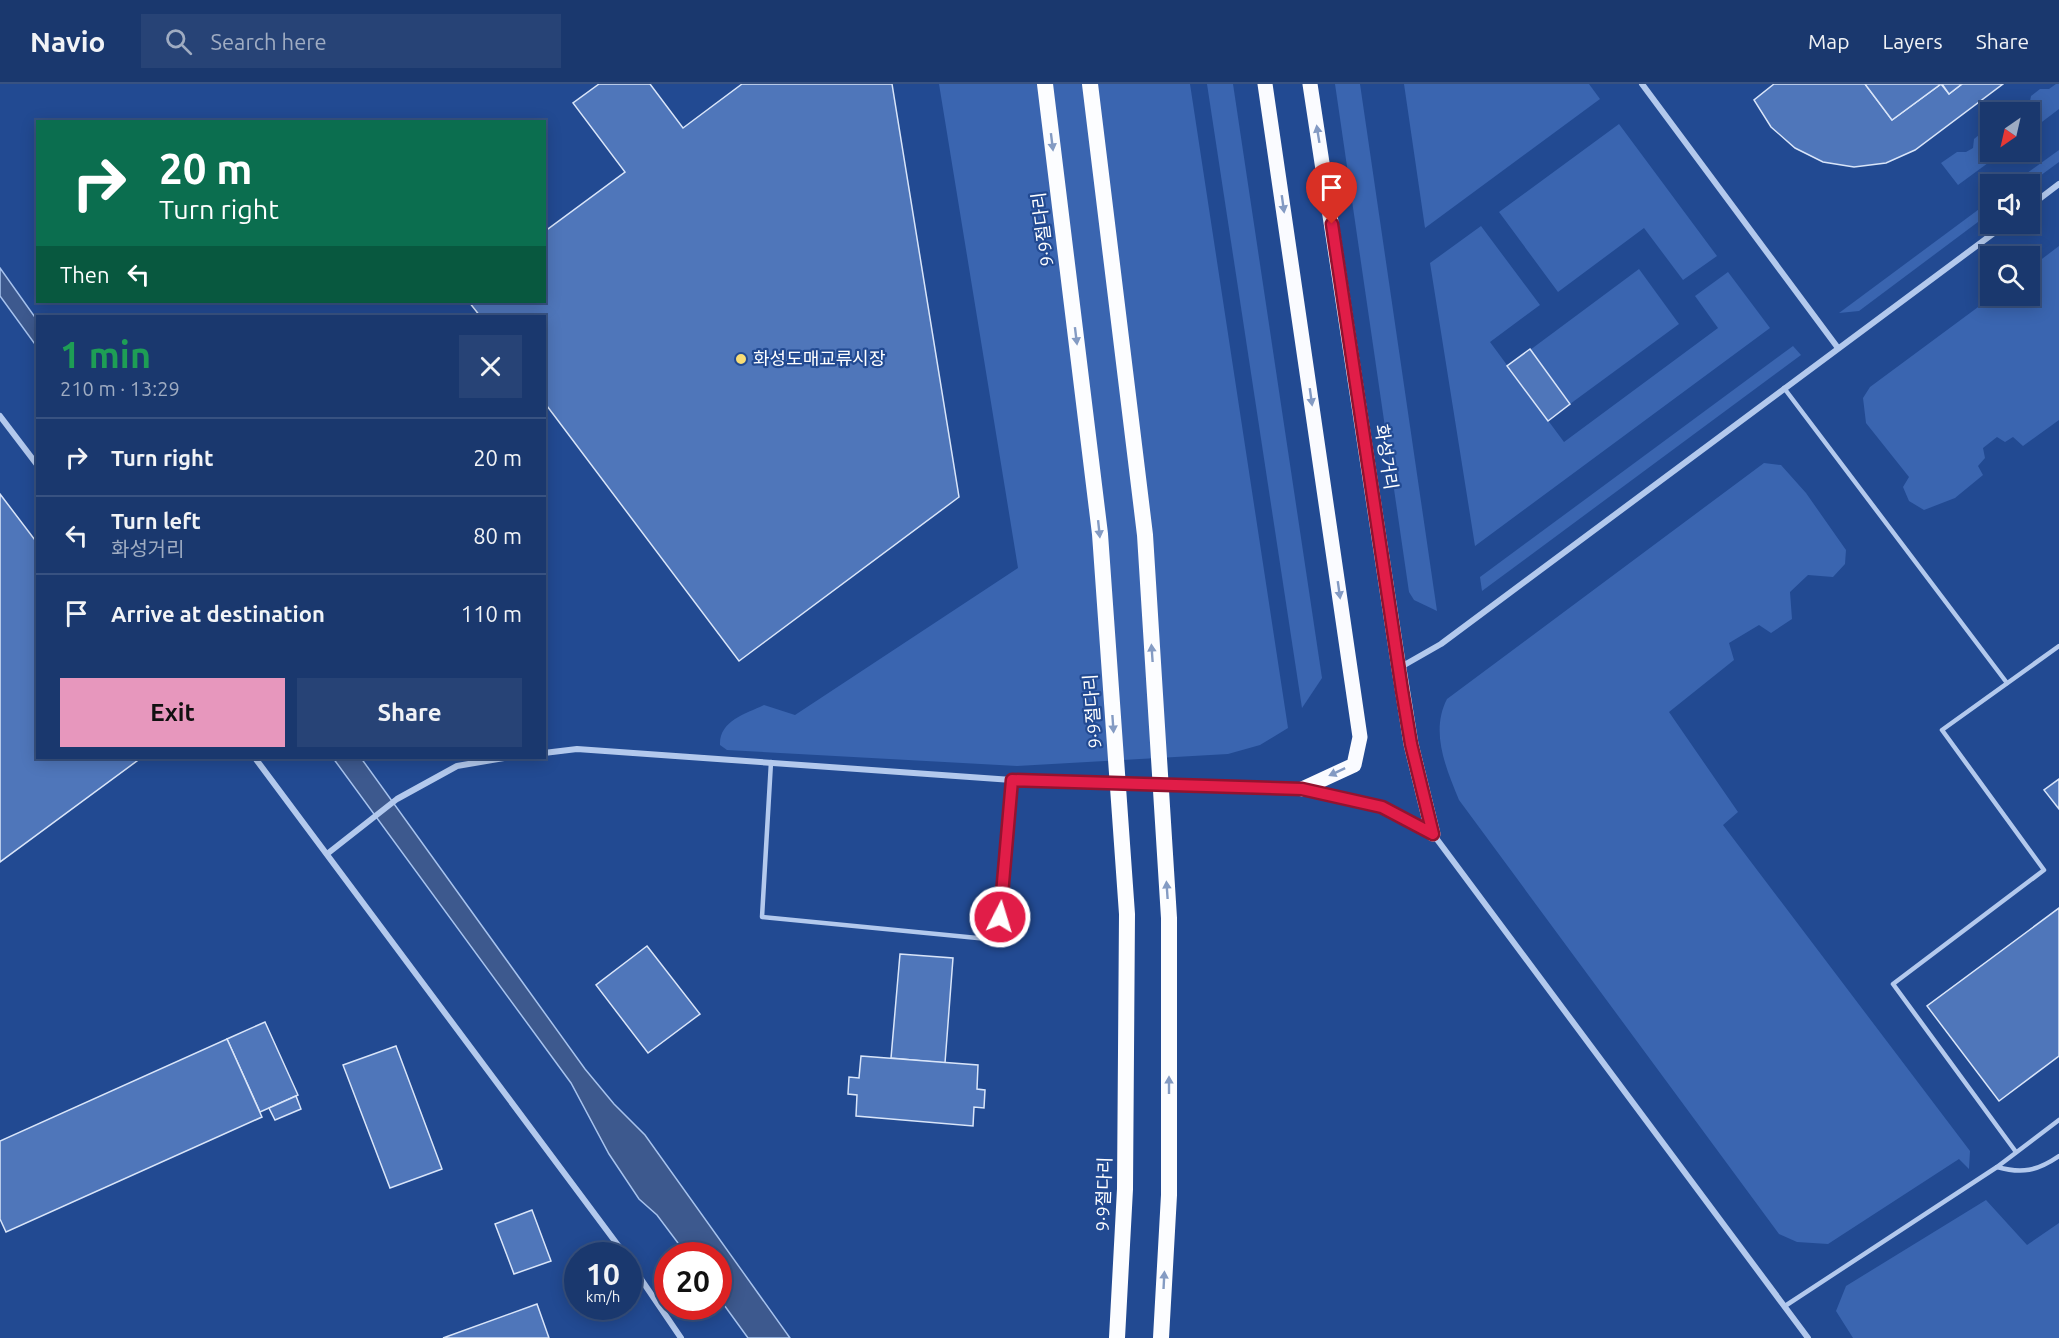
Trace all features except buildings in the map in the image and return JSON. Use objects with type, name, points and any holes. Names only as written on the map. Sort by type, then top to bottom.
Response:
[{"type":"highway","name":"9·9절다리","points":[[1045,84],[1100,534],[1127,914],[1125,1189],[1117,1338]]},
{"type":"highway","points":[[1090,84],[1145,535],[1169,918],[1169,1196],[1161,1338]]},
{"type":"main road","points":[[1265,84],[1360,737],[1354,765],[1302,789]]},
{"type":"main road","name":"화성거리","points":[[1310,84],[1411,744],[1433,834]]},
{"type":"street","points":[[1642,84],[1838,348]]},
{"type":"street","points":[[2040,198],[2059,184]]},
{"type":"street","points":[[1399,669],[1441,644],[1992,234]]},
{"type":"street","points":[[0,416],[36,463]]},
{"type":"street","points":[[546,753],[577,749],[1012,780],[1302,789],[1382,807],[1433,834],[1808,1338]]},
{"type":"street","points":[[256,759],[616,1242]]},
{"type":"street","points":[[327,854],[397,799],[457,766],[498,759]]},
{"type":"street","points":[[642,1281],[681,1338]]},
{"type":"lane","points":[[1784,388],[2007,684]]},
{"type":"lane","points":[[2016,1152],[1893,984],[2044,870],[1942,730],[2059,646]]},
{"type":"lane","points":[[771,762],[762,917],[998,940],[1012,780]]},
{"type":"lane","points":[[1785,1306],[1996,1167],[2059,1120]]},
{"type":"lane","points":[[1996,1167],[2015,1172],[2029,1172],[2045,1166],[2059,1156]]},
{"type":"shaded area","points":[[939,84],[1190,84],[1288,728],[1260,745],[1228,754],[1017,766],[727,750],[720,745],[724,730],[734,719],[764,705],[795,715],[1018,568]]},
{"type":"shaded area","points":[[1207,84],[1233,84],[1322,678],[1302,708]]},
{"type":"shaded area","points":[[1335,84],[1360,84],[1437,611],[1414,600],[1409,592]]},
{"type":"shaded area","points":[[1404,84],[1589,84],[1600,99],[1425,228]]},
{"type":"shaded area","points":[[2059,84],[2059,109],[2040,123],[2040,102],[2030,102],[2031,96],[2040,89],[2049,89]]},
{"type":"shaded area","points":[[1619,124],[1717,256],[1683,280],[1644,228],[1558,292],[1499,212]]},
{"type":"shaded area","points":[[1980,134],[1980,162],[1989,162],[1958,185],[1941,163],[1957,152],[1966,152],[1973,148],[1974,139]]},
{"type":"shaded area","points":[[2059,150],[2059,162],[2040,176],[2040,174],[2026,174]]},
{"type":"shaded area","points":[[1980,208],[1980,220],[1859,311],[1839,313]]},
{"type":"shaded area","points":[[1481,226],[1540,305],[1490,342],[1564,442],[1718,328],[1695,296],[1728,272],[1770,328],[1475,546],[1430,263]]},
{"type":"shaded area","points":[[2059,246],[2059,420],[2023,446],[2013,437],[2005,442],[1997,437],[1983,448],[1985,458],[1978,466],[1983,475],[1955,498],[1924,510],[1909,501],[1903,487],[1909,477],[1866,423],[1863,398],[1870,387],[1980,306],[2040,306],[2040,260]]},
{"type":"shaded area","points":[[0,268],[36,319],[36,346],[0,296]]},
{"type":"shaded area","points":[[1639,269],[1679,324],[1570,404],[1530,350]]},
{"type":"shaded area","points":[[1793,346],[1801,355],[1482,591],[1480,577]]},
{"type":"shaded area","points":[[1764,463],[1781,465],[1806,493],[1846,550],[1845,564],[1833,577],[1808,575],[1790,592],[1792,619],[1771,633],[1759,625],[1729,643],[1734,660],[1669,712],[1738,812],[1723,825],[1970,1151],[1969,1169],[1959,1159],[1828,1244],[1797,1242],[1779,1234],[1459,800],[1445,763],[1440,737],[1442,712],[1447,699]]},
{"type":"shaded area","points":[[334,759],[362,759],[585,1069],[614,1104],[645,1135],[721,1242],[677,1242],[657,1215],[639,1199],[609,1154],[571,1083]]},
{"type":"shaded area","points":[[1986,1200],[2027,1245],[2059,1223],[2059,1338],[1853,1338],[1836,1311],[1846,1286]]},
{"type":"shaded area","points":[[732,1257],[790,1338],[748,1338],[732,1316]]},
{"type":"place","name":"화성도매교류시장","points":[[741,359]]},
{"type":"route","points":[[1000,917],[1012,780],[1302,789],[1382,807],[1433,834],[1411,744],[1402,690],[1332,224]]}]
